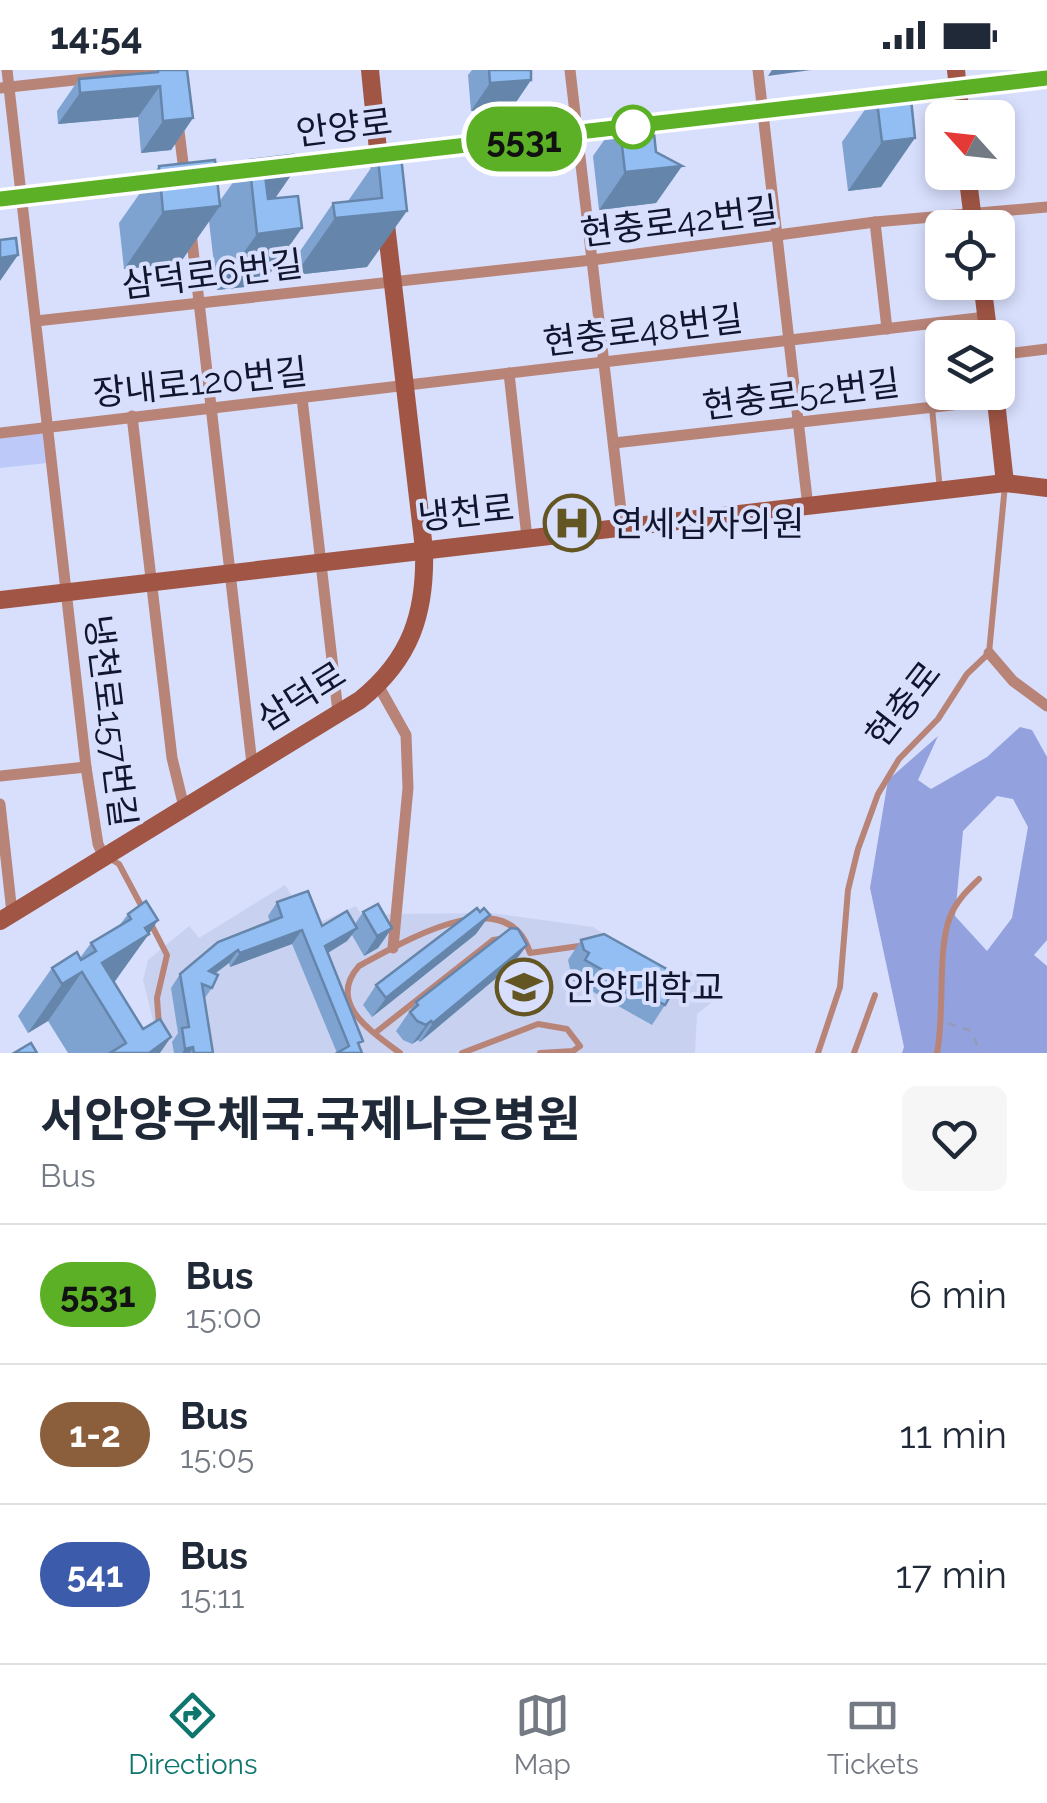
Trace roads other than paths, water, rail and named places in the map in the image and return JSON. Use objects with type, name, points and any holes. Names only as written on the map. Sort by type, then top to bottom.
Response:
[{"type":"street","name":"냉천로157번길","points":[[6,70],[4,88],[22,197],[86,767],[103,855]]},
{"type":"street","points":[[4,88],[170,70],[173,88]]},
{"type":"street","name":"삼덕로","points":[[6,917],[378,685],[416,625],[425,589],[424,549],[370,70]]},
{"type":"street","points":[[570,70],[623,528]]},
{"type":"street","points":[[758,70],[808,507]]},
{"type":"street","name":"안양로","points":[[0,199],[186,188],[378,156],[762,111],[956,79],[1047,78]]},
{"type":"street","points":[[176,106],[186,188]]},
{"type":"street","name":"현충로42번길","points":[[1015,213],[1047,207]]},
{"type":"street","points":[[189,214],[252,764]]},
{"type":"street","name":"현충로42번길","points":[[393,280],[592,260],[875,222],[925,221]]},
{"type":"street","points":[[875,222],[887,329]]},
{"type":"street","name":"삼덕로6번길","points":[[36,322],[393,280]]},
{"type":"street","points":[[984,300],[986,320]]},
{"type":"street","name":"현충로48번길","points":[[406,387],[986,317]]},
{"type":"street","points":[[1015,352],[1047,349]]},
{"type":"street","points":[[509,373],[527,538]]},
{"type":"street","name":"장내로120번길","points":[[0,432],[406,387]]},
{"type":"street","points":[[302,398],[338,712]]},
{"type":"street","name":"현충로52번길","points":[[614,443],[925,409]]},
{"type":"street","name":"현충로","points":[[997,410],[1005,483]]},
{"type":"street","points":[[132,416],[172,758],[184,807]]},
{"type":"street","name":"냉천로","points":[[0,600],[1005,483],[1047,488]]},
{"type":"street","points":[[989,653],[1012,681],[1047,706]]},
{"type":"street","points":[[378,685],[406,735],[408,788],[393,948]]},
{"type":"street","points":[[0,776],[86,767]]},
{"type":"street","points":[[0,804],[6,917]]},
{"type":"lane","points":[[932,410],[940,491]]},
{"type":"lane","name":"현충로","points":[[818,1053],[840,987],[848,890],[878,794],[899,760],[938,719],[967,674],[989,653],[1005,483]]},
{"type":"lane","points":[[103,855],[118,864],[167,955],[157,998],[163,1041]]},
{"type":"lane","points":[[938,1053],[948,921],[958,900],[979,878]]},
{"type":"lane","points":[[400,1053],[355,1016],[346,999],[348,984],[360,966],[447,922],[465,918],[500,922],[520,934],[530,953],[587,945]]},
{"type":"lane","points":[[375,1032],[494,940],[520,934]]},
{"type":"lane","points":[[854,1053],[874,995]]},
{"type":"lane","points":[[462,1053],[538,1024],[567,1029],[580,1046],[573,1051],[540,1053]]},
{"type":"place","name":"연세십자의원","points":[[572,523]]},
{"type":"place","name":"안양대학교","points":[[524,987]]}]
